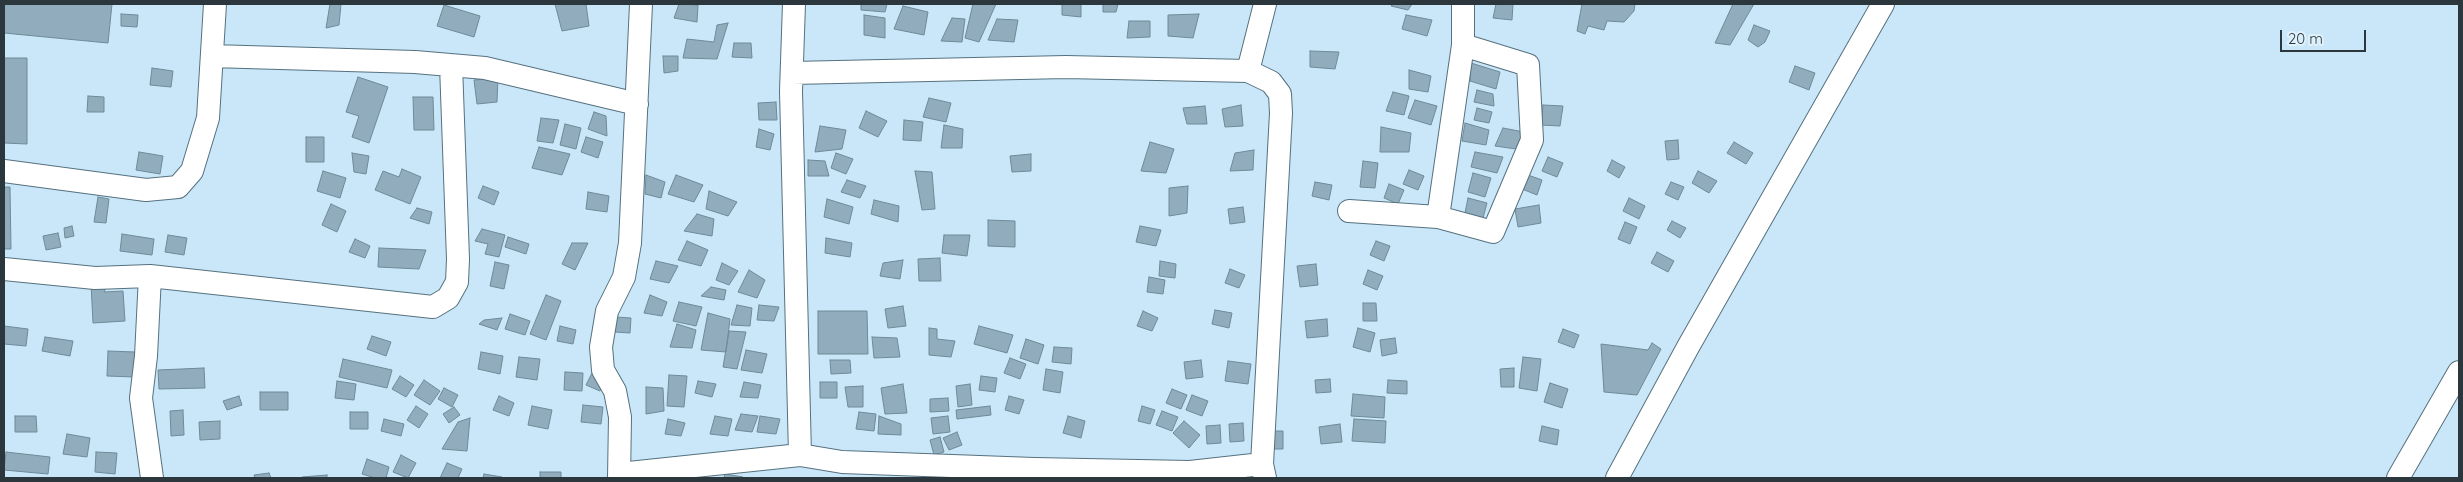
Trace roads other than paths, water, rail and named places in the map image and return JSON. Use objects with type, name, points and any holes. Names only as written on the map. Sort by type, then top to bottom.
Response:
[{"type":"street","points":[[4,171],[146,190],[178,187],[192,171],[208,118],[215,4]]},
{"type":"street","points":[[641,4],[630,243],[624,277],[607,311],[601,347],[603,370],[615,391],[620,417],[619,476],[800,455],[842,462],[1044,470],[1264,471],[1281,113],[1280,94],[1271,82],[1248,71],[1066,67],[792,73]]},
{"type":"street","points":[[794,4],[792,73],[800,455]]},
{"type":"street","points":[[1248,71],[1265,4]]},
{"type":"street","points":[[1438,217],[1463,44],[1463,4]]},
{"type":"street","points":[[1617,478],[1693,338],[1883,4]]},
{"type":"street","points":[[1349,212],[1438,217],[1493,232],[1532,140],[1528,65],[1463,44]]},
{"type":"street","points":[[212,56],[451,65],[485,68],[637,104]]},
{"type":"street","points":[[4,269],[95,278],[150,276],[433,306],[448,298],[457,282],[458,259],[451,65]]},
{"type":"street","points":[[150,276],[146,356],[141,398],[152,478]]},
{"type":"street","points":[[2398,478],[2459,372]]}]
